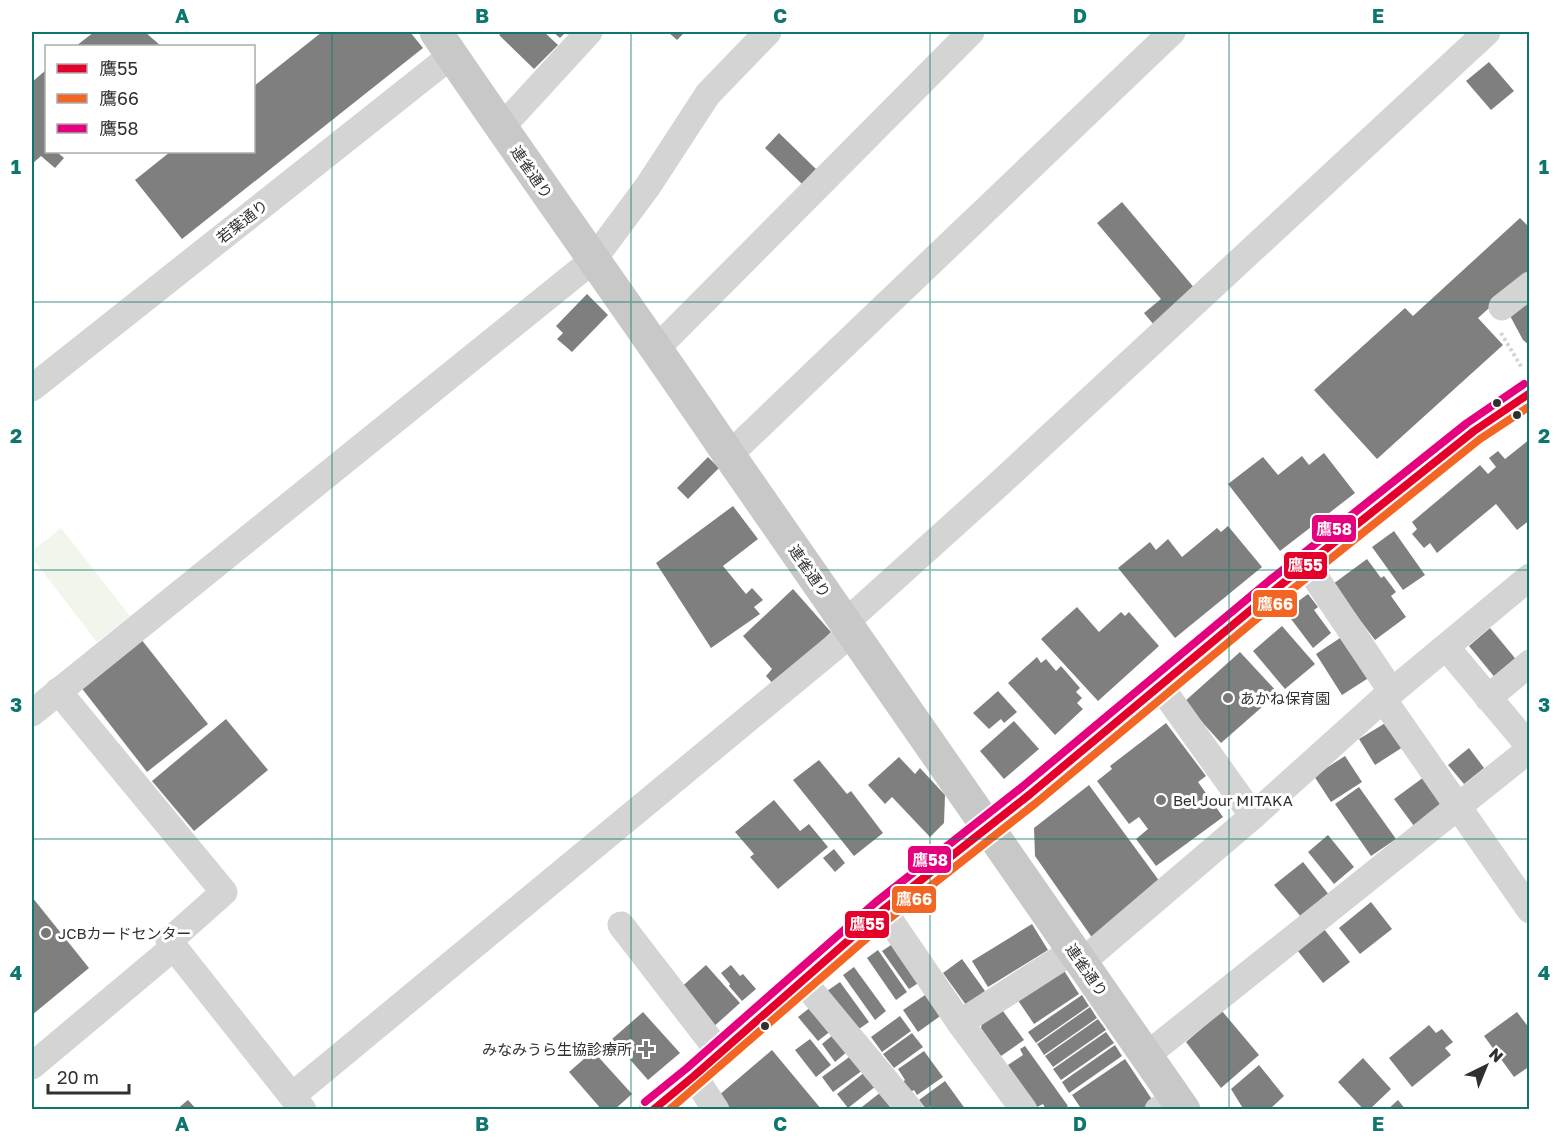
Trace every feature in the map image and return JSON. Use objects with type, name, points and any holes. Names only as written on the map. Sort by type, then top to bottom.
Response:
[{"type":"main road","name":"連雀通り","points":[[444,43],[1147,1055],[1173,1106]]},
{"type":"street","points":[[501,128],[589,32]]},
{"type":"street","points":[[32,712],[593,260],[648,186],[708,94],[768,32]]},
{"type":"street","points":[[657,348],[971,32]]},
{"type":"street","points":[[729,455],[1172,32]]},
{"type":"street","points":[[58,691],[224,892],[169,941],[298,1102],[849,627],[999,484],[1487,32]]},
{"type":"street","name":"若葉通り","points":[[32,388],[444,43]]},
{"type":"street","points":[[1502,307],[1530,285]]},
{"type":"street","points":[[652,1110],[883,910],[1391,496],[1474,432],[1527,382]]},
{"type":"street","points":[[960,1023],[1078,956],[1253,816],[1387,696],[1530,577]]},
{"type":"street","points":[[1317,580],[1386,683],[1387,696],[1458,808],[1530,910]]},
{"type":"street","points":[[1147,1055],[1530,748],[1446,647]]},
{"type":"street","points":[[1488,698],[1530,663]]},
{"type":"street","points":[[1160,686],[1253,816]]},
{"type":"street","points":[[883,910],[960,1023],[1024,1110]]},
{"type":"street","points":[[621,925],[720,1053]]},
{"type":"street","points":[[32,1066],[174,947]]},
{"type":"street","points":[[802,980],[910,1110]]},
{"type":"street","points":[[694,1076],[716,1110]]},
{"type":"path","points":[[1502,307],[1491,317],[1527,382]]},
{"type":"shaded area","points":[[61,528],[130,616],[97,642],[32,558],[32,551]]},
{"type":"building","points":[[94,32],[145,32],[160,45],[77,45]]},
{"type":"building","points":[[322,32],[410,32],[423,48],[182,239],[135,180],[169,153],[255,153],[255,85]]},
{"type":"building","points":[[503,32],[544,32],[558,45],[534,69],[499,35]]},
{"type":"building","points":[[553,32],[566,32],[560,38]]},
{"type":"building","points":[[668,32],[685,32],[677,40]]},
{"type":"building","points":[[1489,62],[1514,91],[1491,110],[1466,81]]},
{"type":"building","points":[[45,71],[45,153],[58,153],[64,158],[55,168],[41,156],[32,164],[32,82]]},
{"type":"building","points":[[779,133],[816,169],[802,184],[765,148]]},
{"type":"building","points":[[1122,202],[1196,290],[1154,325],[1144,313],[1161,299],[1097,223]]},
{"type":"building","points":[[1520,218],[1530,228],[1530,271],[1478,318],[1503,345],[1377,459],[1314,390],[1405,308],[1413,316]]},
{"type":"building","points":[[587,294],[608,315],[572,352],[557,339],[563,333],[556,326]]},
{"type":"building","points":[[1530,295],[1530,346],[1523,340],[1508,312]]},
{"type":"building","points":[[1530,439],[1530,520],[1517,530],[1496,504],[1437,553],[1430,543],[1424,548],[1412,534],[1417,529],[1412,522],[1480,465],[1488,474],[1496,467],[1489,458],[1498,451],[1505,459]]},
{"type":"building","points":[[1324,453],[1355,493],[1280,551],[1228,484],[1263,457],[1278,475],[1302,456],[1309,465]]},
{"type":"building","points":[[708,457],[719,468],[688,499],[677,488]]},
{"type":"building","points":[[733,506],[758,539],[723,566],[746,594],[752,588],[763,600],[754,607],[760,614],[711,648],[656,563]]},
{"type":"building","points":[[1228,526],[1262,567],[1175,638],[1118,568],[1150,542],[1156,550],[1168,539],[1182,557],[1217,528],[1221,532]]},
{"type":"building","points":[[1394,531],[1425,575],[1403,590],[1372,547]]},
{"type":"building","points":[[1367,559],[1381,578],[1384,576],[1396,592],[1391,596],[1406,617],[1375,640],[1333,584]]},
{"type":"building","points":[[793,589],[831,632],[776,687],[766,676],[772,669],[743,636]]},
{"type":"building","points":[[1308,594],[1318,607],[1314,610],[1331,633],[1313,648],[1285,611]]},
{"type":"building","points":[[1077,607],[1099,632],[1121,612],[1125,616],[1129,612],[1159,646],[1098,701],[1041,639]]},
{"type":"building","points":[[1282,626],[1315,664],[1285,689],[1253,651]]},
{"type":"building","points":[[1490,628],[1519,663],[1497,680],[1469,646]]},
{"type":"building","points":[[1343,636],[1370,677],[1342,695],[1316,654]]},
{"type":"building","points":[[141,639],[208,724],[147,772],[80,686]]},
{"type":"building","points":[[1240,652],[1278,693],[1221,743],[1184,702]]},
{"type":"building","points":[[1037,657],[1041,663],[1046,659],[1056,671],[1061,666],[1080,688],[1076,692],[1082,698],[1077,703],[1083,709],[1055,735],[1008,683]]},
{"type":"building","points":[[998,691],[1017,712],[1004,723],[1001,719],[989,729],[973,713]]},
{"type":"building","points":[[226,719],[268,770],[194,831],[152,781]]},
{"type":"building","points":[[1014,721],[1039,749],[1004,779],[980,751]]},
{"type":"building","points":[[1387,722],[1403,747],[1375,765],[1359,739]]},
{"type":"building","name":"Bel Jour MITAKA","points":[[1166,723],[1206,776],[1198,782],[1223,817],[1156,866],[1136,839],[1148,829],[1139,817],[1129,824],[1097,781],[1112,769],[1110,766]]},
{"type":"building","points":[[1469,748],[1484,768],[1464,784],[1448,765]]},
{"type":"building","points":[[1345,756],[1362,782],[1331,802],[1314,776]]},
{"type":"building","points":[[899,757],[915,774],[920,768],[945,795],[944,823],[930,837],[892,797],[885,804],[868,785]]},
{"type":"building","points":[[819,760],[847,794],[851,791],[883,833],[854,856],[793,780]]},
{"type":"building","points":[[1424,777],[1444,804],[1414,826],[1394,799]]},
{"type":"building","points":[[1089,785],[1163,886],[1093,939],[1035,856],[1034,828]]},
{"type":"building","points":[[1359,787],[1396,839],[1371,856],[1335,804]]},
{"type":"building","points":[[774,800],[800,831],[809,824],[828,847],[778,889],[750,857],[754,854],[735,832]]},
{"type":"building","points":[[1328,835],[1354,867],[1334,884],[1308,852]]},
{"type":"building","points":[[834,849],[845,863],[835,872],[823,858]]},
{"type":"building","points":[[1303,862],[1330,896],[1302,918],[1274,885]]},
{"type":"building","name":"JCBカードセンター","points":[[32,897],[89,968],[32,1015]]},
{"type":"building","points":[[1371,902],[1392,929],[1360,954],[1339,928]]},
{"type":"building","points":[[1032,924],[1048,950],[988,987],[972,961]]},
{"type":"building","points":[[1324,929],[1350,962],[1323,983],[1297,950]]},
{"type":"building","points":[[897,941],[923,980],[909,989],[882,951]]},
{"type":"building","points":[[878,950],[907,992],[896,1000],[867,958]]},
{"type":"building","points":[[962,959],[985,991],[966,1005],[943,973]]},
{"type":"building","points":[[706,965],[740,1003],[711,1029],[677,991]]},
{"type":"building","points":[[731,965],[740,976],[743,974],[756,989],[742,1001],[721,973]]},
{"type":"building","points":[[854,967],[886,1011],[875,1020],[843,975]]},
{"type":"building","points":[[1063,969],[1079,994],[1034,1024],[1017,999]]},
{"type":"building","points":[[840,982],[869,1022],[856,1031],[827,991]]},
{"type":"building","points":[[928,993],[943,1014],[918,1032],[903,1010]]},
{"type":"building","points":[[1082,995],[1089,1006],[1036,1043],[1028,1032]]},
{"type":"building","points":[[812,1006],[832,1030],[818,1041],[798,1017]]},
{"type":"building","points":[[1000,1007],[1024,1040],[1001,1056],[981,1028],[983,1018]]},
{"type":"building","points":[[1090,1007],[1097,1018],[1044,1055],[1037,1044]]},
{"type":"building","points":[[1222,1011],[1259,1055],[1221,1088],[1186,1042]]},
{"type":"building","points":[[643,1012],[680,1053],[648,1080],[612,1039]]},
{"type":"building","points":[[1517,1012],[1530,1029],[1530,1066],[1514,1077],[1484,1036]]},
{"type":"building","points":[[900,1016],[911,1031],[882,1052],[871,1037]]},
{"type":"building","points":[[1098,1019],[1106,1030],[1053,1067],[1045,1056]]},
{"type":"building","points":[[1429,1025],[1436,1033],[1442,1029],[1453,1042],[1445,1048],[1451,1055],[1412,1087],[1389,1058]]},
{"type":"building","points":[[1106,1032],[1114,1043],[1061,1080],[1053,1069]]},
{"type":"building","points":[[912,1033],[923,1047],[894,1068],[883,1054]]},
{"type":"building","points":[[834,1034],[848,1051],[835,1062],[822,1044]]},
{"type":"building","points":[[810,1039],[831,1065],[816,1077],[795,1050]]},
{"type":"building","points":[[1115,1045],[1122,1056],[1069,1093],[1062,1082]]},
{"type":"building","points":[[1025,1046],[1068,1106],[1063,1110],[1046,1110],[1043,1104],[1037,1107],[1008,1065],[1023,1055],[1020,1049]]},
{"type":"building","points":[[772,1050],[822,1110],[730,1110],[718,1096]]},
{"type":"building","points":[[593,1051],[632,1094],[614,1110],[602,1110],[569,1072]]},
{"type":"building","points":[[924,1051],[943,1077],[917,1095],[914,1090],[910,1092],[902,1083],[905,1080],[898,1069]]},
{"type":"building","points":[[852,1055],[863,1070],[833,1092],[822,1077]]},
{"type":"building","points":[[1363,1058],[1391,1089],[1369,1110],[1364,1110],[1338,1082]]},
{"type":"building","points":[[1125,1059],[1153,1101],[1141,1110],[1082,1110],[1072,1095]]},
{"type":"building","points":[[1259,1065],[1284,1096],[1269,1110],[1244,1110],[1231,1089]]},
{"type":"building","points":[[865,1072],[876,1086],[848,1108],[837,1094]]},
{"type":"building","points":[[945,1081],[966,1110],[933,1110],[930,1106],[926,1109],[919,1100]]},
{"type":"building","points":[[881,1092],[894,1110],[858,1110]]},
{"type":"building","points":[[188,1100],[197,1110],[176,1110]]},
{"type":"building","points":[[1398,1100],[1406,1110],[1387,1110]]},
{"type":"transit line","name":"鷹58","points":[[645,1102],[876,902],[1022,787],[1270,580],[1467,423],[1524,384]]},
{"type":"transit line","name":"鷹55","points":[[653,1110],[883,910],[1029,795],[1277,588],[1474,431],[1530,393]]},
{"type":"transit line","name":"鷹66","points":[[669,1110],[890,918],[1036,803],[1284,596],[1480,439],[1530,406]]},
{"type":"place","name":"あかね保育園","points":[[1228,698]]},
{"type":"place","name":"Bel Jour MITAKA","points":[[1161,800]]},
{"type":"place","name":"JCBカードセンター","points":[[46,933]]},
{"type":"place","name":"みなみうら生協診療所","points":[[646,1049]]}]
